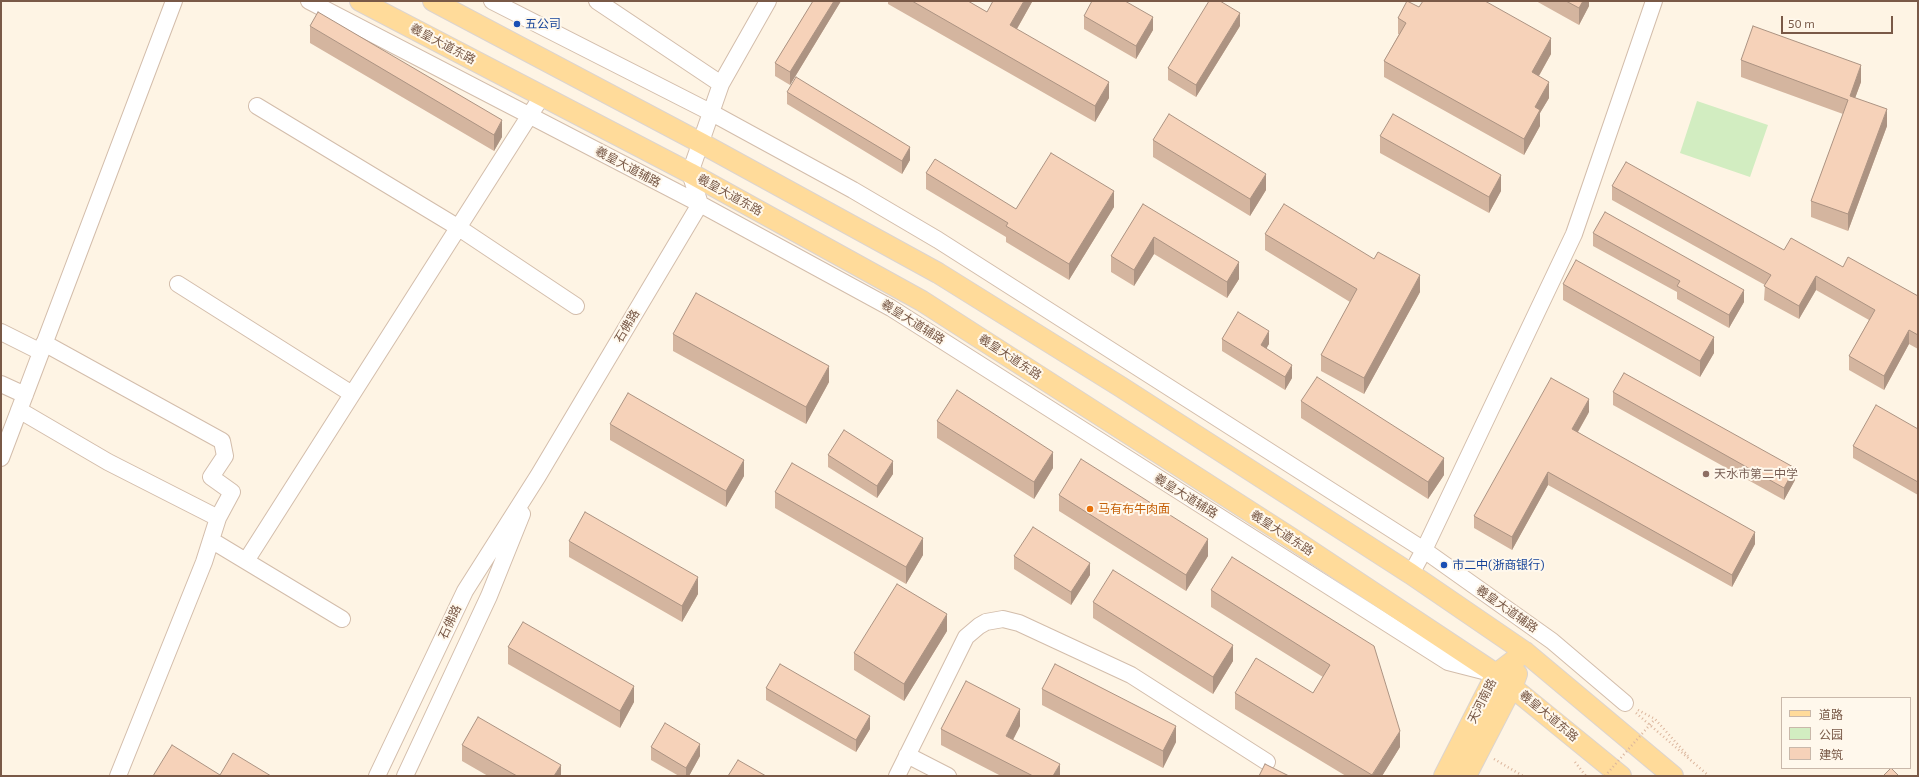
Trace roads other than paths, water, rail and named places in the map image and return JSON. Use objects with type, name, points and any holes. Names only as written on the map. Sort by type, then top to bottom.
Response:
[{"type":"main road","name":"羲皇大道东路","points":[[360,1],[690,173],[922,301],[1291,538],[1496,674],[1513,686],[1621,776]]},
{"type":"main road","points":[[433,1],[701,143],[938,273],[1121,387],[1411,574],[1525,652],[1673,776]]},
{"type":"main road","name":"天河南路","points":[[1444,776],[1496,674],[1525,652]]},
{"type":"main road","name":"天河南路","points":[[1466,776],[1513,686],[1525,652]]},
{"type":"street","points":[[1,458],[174,1]]},
{"type":"street","name":"羲皇大道辅路","points":[[309,1],[700,204],[891,308],[1448,662],[1496,674]]},
{"type":"street","name":"羲皇大道辅路","points":[[492,1],[712,113],[853,190],[938,240],[1424,550],[1552,641],[1625,703]]},
{"type":"street","points":[[597,1],[721,84]]},
{"type":"street","points":[[700,204],[690,173],[721,84],[768,1]]},
{"type":"street","points":[[1411,574],[1424,550],[1574,234],[1654,1]]},
{"type":"street","points":[[246,562],[542,96]]},
{"type":"street","points":[[257,106],[459,228],[576,306]]},
{"type":"street","name":"石佛路","points":[[377,776],[465,591],[538,476],[700,204]]},
{"type":"street","points":[[178,284],[352,394]]},
{"type":"street","points":[[1,332],[43,347],[222,441],[225,456],[211,477],[232,492],[218,518],[204,562],[118,776]]},
{"type":"street","points":[[1,384],[25,395]]},
{"type":"street","points":[[19,410],[108,462],[218,518]]},
{"type":"street","name":"石佛路","points":[[405,776],[489,596],[538,476]]},
{"type":"street","points":[[211,540],[342,620]]},
{"type":"street","points":[[897,776],[966,637],[986,622],[1002,619],[1019,623],[1131,675],[1267,762]]},
{"type":"street","points":[[907,756],[948,776]]},
{"type":"place","name":"五公司","points":[[517,24]]},
{"type":"place","name":"天水市第二中学","points":[[1706,474]]},
{"type":"place","name":"马有布牛肉面","points":[[1090,509]]},
{"type":"place","name":"市二中(浙商银行)","points":[[1444,565]]}]
